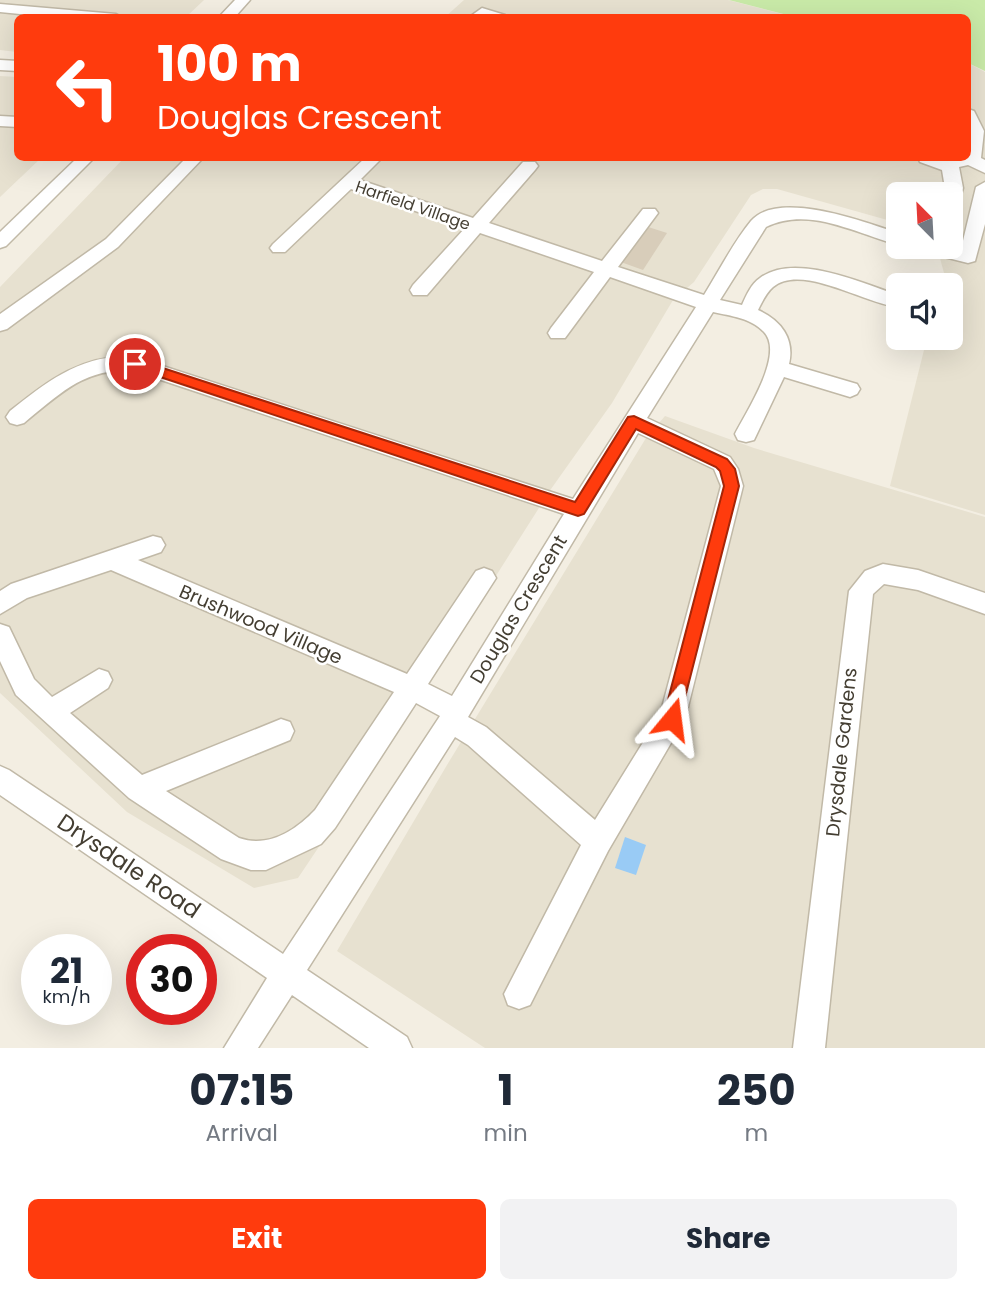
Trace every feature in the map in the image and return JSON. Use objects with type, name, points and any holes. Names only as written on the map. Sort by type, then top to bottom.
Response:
[{"type":"street","points":[[229,14],[243,0]]},
{"type":"street","points":[[0,8],[70,14]]},
{"type":"street","points":[[950,167],[958,161],[979,165],[976,127],[971,112]]},
{"type":"street","points":[[0,242],[83,161]]},
{"type":"street","points":[[0,324],[112,243],[192,161]]},
{"type":"street","name":"Harfield Village","points":[[279,248],[371,161]]},
{"type":"street","points":[[934,161],[950,167]]},
{"type":"street","name":"Harfield Village","points":[[420,290],[478,227],[528,166]]},
{"type":"street","points":[[950,167],[953,182]]},
{"type":"street","name":"Harfield Village","points":[[348,182],[709,304],[747,313]]},
{"type":"street","points":[[963,256],[968,257],[985,187]]},
{"type":"street","name":"Douglas Crescent","points":[[240,1048],[289,977],[454,716],[578,510],[709,304],[752,231],[770,215],[796,211],[886,236]]},
{"type":"street","points":[[558,333],[649,213]]},
{"type":"street","points":[[746,434],[783,353],[778,336],[764,320],[747,313],[764,284],[786,273],[807,274],[886,298]]},
{"type":"street","points":[[18,417],[65,379],[85,368],[116,361],[135,364],[578,510]]},
{"type":"street","points":[[778,369],[850,389]]},
{"type":"street","points":[[519,994],[598,841],[672,719],[732,486],[727,469],[722,463],[634,421]]},
{"type":"street","points":[[0,604],[19,591],[153,545]]},
{"type":"street","name":"Brushwood Village","points":[[112,560],[410,687],[454,716],[598,841]]},
{"type":"street","name":"Drysdale Gardens","points":[[809,1048],[861,591],[872,579],[884,574],[902,575],[985,604]]},
{"type":"street","points":[[0,635],[20,679],[50,712],[139,789],[231,849],[251,856],[266,856],[311,834],[325,819],[484,579]]},
{"type":"street","points":[[50,712],[99,680]]},
{"type":"street","points":[[139,789],[281,730]]},
{"type":"street","name":"Drysdale Road","points":[[0,779],[396,1048]]},
{"type":"shaded area","points":[[0,0],[204,0],[189,14],[14,14],[14,52],[0,50]]},
{"type":"shaded area","points":[[464,0],[728,0],[782,14],[448,14]]},
{"type":"shaded area","points":[[971,65],[985,72],[985,515],[890,486],[924,350],[963,350],[963,273],[944,273],[940,259],[963,259],[963,182],[886,182],[886,220],[777,189],[763,189],[751,195],[694,282],[673,300],[612,403],[551,489],[414,705],[298,878],[254,888],[127,812],[0,693],[0,287],[121,161],[971,161]]},
{"type":"shaded area","points":[[0,76],[14,77],[14,161],[38,161],[0,197]]},
{"type":"shaded area","points":[[665,416],[754,448],[985,517],[985,1048],[485,1048],[337,951],[646,438]]},
{"type":"green space","points":[[729,0],[985,0],[985,71],[971,64],[971,14],[783,14]]},
{"type":"water","points":[[625,837],[646,845],[636,875],[615,868]]},
{"type":"building","points":[[642,225],[667,233],[643,270],[618,261]]},
{"type":"route","points":[[135,364],[578,510],[634,421],[722,463],[727,469],[732,486],[672,719]]}]
